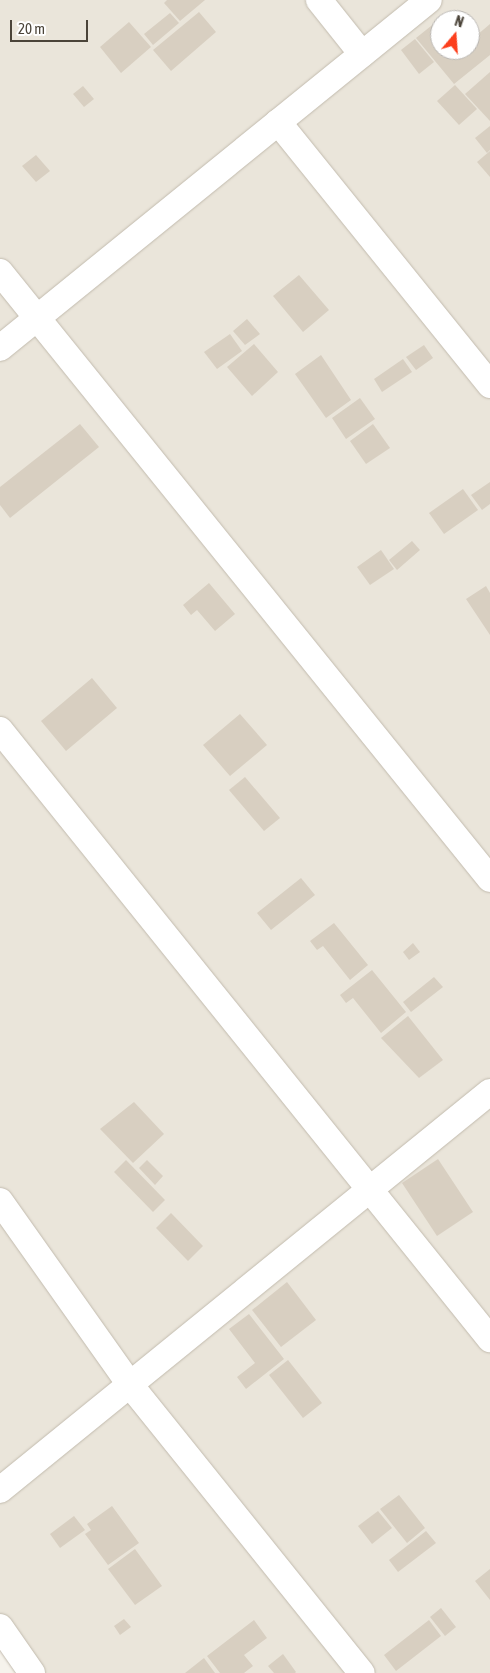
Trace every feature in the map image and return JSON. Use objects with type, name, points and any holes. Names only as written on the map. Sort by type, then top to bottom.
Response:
[{"type":"street","points":[[319,0],[362,54]]},
{"type":"street","points":[[0,348],[428,0]]},
{"type":"street","points":[[278,122],[490,385]]},
{"type":"street","points":[[0,272],[490,879]]},
{"type":"street","points":[[0,730],[490,1339]]},
{"type":"street","points":[[0,1490],[131,1386],[490,1092]]},
{"type":"street","points":[[0,1200],[131,1386],[362,1673]]},
{"type":"street","points":[[0,1627],[32,1673]]},
{"type":"shaded area","points":[[0,0],[490,0],[490,1673],[32,1673],[0,1627]]},
{"type":"building","points":[[167,0],[205,0],[180,21],[164,3]]},
{"type":"building","points":[[199,12],[216,32],[171,71],[153,50]]},
{"type":"building","points":[[170,13],[179,23],[153,45],[144,34]]},
{"type":"building","points":[[129,22],[151,47],[121,73],[100,47]]},
{"type":"building","points":[[490,24],[490,55],[454,84],[434,60],[480,60],[480,32]]},
{"type":"building","points":[[430,27],[430,55],[416,38]]},
{"type":"building","points":[[415,39],[430,57],[430,60],[434,62],[419,74],[401,50]]},
{"type":"building","points":[[490,72],[490,121],[465,94]]},
{"type":"building","points":[[455,85],[477,109],[459,125],[437,101]]},
{"type":"building","points":[[83,86],[94,99],[84,107],[73,94]]},
{"type":"building","points":[[490,126],[490,150],[487,153],[475,138]]},
{"type":"building","points":[[490,151],[490,177],[477,162]]},
{"type":"building","points":[[36,155],[50,171],[36,182],[22,166]]},
{"type":"building","points":[[299,275],[329,310],[303,332],[273,296]]},
{"type":"building","points":[[247,319],[260,334],[245,345],[233,331]]},
{"type":"building","points":[[230,334],[242,351],[217,369],[204,352]]},
{"type":"building","points":[[254,344],[278,372],[252,396],[227,367]]},
{"type":"building","points":[[424,345],[433,358],[416,370],[406,357]]},
{"type":"building","points":[[321,355],[351,400],[326,418],[295,374]]},
{"type":"building","points":[[403,359],[412,372],[382,392],[374,379]]},
{"type":"building","points":[[360,398],[375,419],[346,439],[332,418]]},
{"type":"building","points":[[80,424],[99,447],[10,518],[0,505],[0,487]]},
{"type":"building","points":[[373,424],[390,448],[366,464],[350,441]]},
{"type":"building","points":[[490,482],[490,504],[482,510],[471,495]]},
{"type":"building","points":[[463,489],[478,510],[444,534],[429,513]]},
{"type":"building","points":[[412,541],[420,550],[397,570],[389,560]]},
{"type":"building","points":[[381,550],[394,569],[370,585],[357,567]]},
{"type":"building","points":[[209,583],[235,614],[215,631],[197,610],[191,615],[183,605]]},
{"type":"building","points":[[486,586],[490,593],[490,635],[466,599]]},
{"type":"building","points":[[92,678],[117,708],[66,751],[41,721]]},
{"type":"building","points":[[240,714],[267,745],[230,776],[203,745]]},
{"type":"building","points":[[245,777],[280,818],[264,831],[229,790]]},
{"type":"building","points":[[301,878],[315,895],[271,930],[257,913]]},
{"type":"building","points":[[334,923],[368,965],[350,980],[323,946],[317,950],[310,941]]},
{"type":"building","points":[[413,943],[420,952],[409,960],[403,952]]},
{"type":"building","points":[[372,970],[406,1012],[381,1033],[353,998],[346,1003],[340,995]]},
{"type":"building","points":[[434,977],[443,987],[411,1012],[403,1002]]},
{"type":"building","points":[[408,1016],[443,1060],[419,1078],[381,1038]]},
{"type":"building","points":[[134,1102],[164,1134],[133,1163],[100,1129]]},
{"type":"building","points":[[438,1159],[473,1212],[437,1236],[402,1183]]},
{"type":"building","points":[[126,1160],[165,1200],[153,1212],[114,1172]]},
{"type":"building","points":[[147,1160],[163,1176],[155,1185],[139,1168]]},
{"type":"building","points":[[171,1213],[203,1246],[188,1261],[156,1228]]},
{"type":"building","points":[[287,1282],[316,1320],[281,1347],[252,1310]]},
{"type":"building","points":[[249,1314],[284,1359],[246,1389],[237,1377],[255,1363],[229,1329]]},
{"type":"building","points":[[288,1360],[322,1403],[303,1418],[269,1375]]},
{"type":"building","points":[[399,1495],[425,1528],[407,1543],[380,1509]]},
{"type":"building","points":[[112,1506],[139,1543],[108,1565],[85,1534],[91,1530],[87,1524]]},
{"type":"building","points":[[378,1511],[392,1528],[372,1544],[358,1526]]},
{"type":"building","points":[[74,1516],[85,1530],[60,1548],[50,1534]]},
{"type":"building","points":[[426,1531],[436,1543],[398,1572],[389,1560]]},
{"type":"building","points":[[135,1549],[162,1586],[135,1605],[108,1569]]},
{"type":"building","points":[[490,1569],[490,1600],[475,1581]]},
{"type":"building","points":[[441,1608],[456,1627],[445,1636],[430,1617]]},
{"type":"building","points":[[124,1619],[131,1627],[120,1635],[114,1626]]},
{"type":"building","points":[[254,1620],[267,1638],[244,1655],[253,1666],[244,1673],[220,1673],[207,1656]]},
{"type":"building","points":[[429,1620],[441,1636],[396,1671],[384,1655]]},
{"type":"building","points":[[283,1654],[295,1673],[274,1673],[268,1666]]},
{"type":"building","points":[[204,1658],[215,1673],[185,1673]]}]
